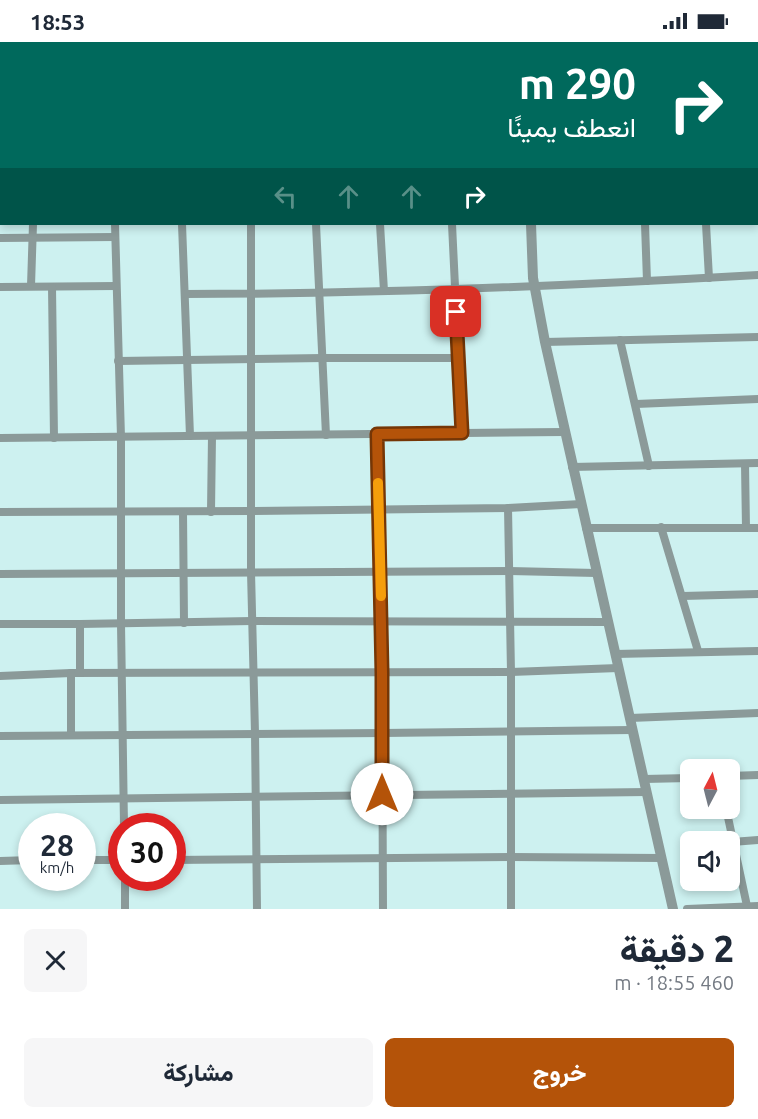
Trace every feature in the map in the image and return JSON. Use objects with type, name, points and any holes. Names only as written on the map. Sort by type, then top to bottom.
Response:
[{"type":"street","points":[[31,286],[33,225]]},
{"type":"street","points":[[115,225],[121,436],[124,813]]},
{"type":"street","points":[[182,225],[190,436]]},
{"type":"street","points":[[251,225],[251,572],[257,909]]},
{"type":"street","points":[[316,225],[326,435]]},
{"type":"street","points":[[380,225],[384,291]]},
{"type":"street","points":[[452,225],[462,433]]},
{"type":"street","points":[[531,225],[534,286],[545,342],[673,909]]},
{"type":"street","points":[[645,225],[647,281]]},
{"type":"street","points":[[706,225],[709,278]]},
{"type":"street","points":[[0,238],[115,237]]},
{"type":"street","points":[[185,294],[455,289],[758,275]]},
{"type":"street","points":[[52,286],[54,438]]},
{"type":"street","points":[[0,287],[116,286]]},
{"type":"street","points":[[545,342],[758,337]]},
{"type":"street","points":[[620,340],[650,466]]},
{"type":"street","points":[[118,361],[459,358]]},
{"type":"street","points":[[636,404],[758,399]]},
{"type":"street","points":[[0,438],[564,432]]},
{"type":"street","points":[[377,434],[383,733],[383,909]]},
{"type":"street","points":[[211,512],[212,436]]},
{"type":"street","points":[[572,467],[758,463]]},
{"type":"street","points":[[745,464],[746,528]]},
{"type":"street","points":[[0,512],[508,508],[581,504]]},
{"type":"street","points":[[508,508],[511,909]]},
{"type":"street","points":[[183,512],[184,623]]},
{"type":"street","points":[[661,527],[699,651]]},
{"type":"street","points":[[586,528],[758,528]]},
{"type":"street","points":[[0,574],[510,571],[596,573]]},
{"type":"street","points":[[683,596],[758,594]]},
{"type":"street","points":[[0,624],[252,621],[608,622]]},
{"type":"street","points":[[71,735],[80,624]]},
{"type":"street","points":[[615,654],[758,651]]},
{"type":"street","points":[[0,676],[75,673],[511,672],[618,668]]},
{"type":"street","points":[[630,718],[758,713]]},
{"type":"street","points":[[0,736],[632,730]]},
{"type":"street","points":[[740,776],[758,776]]},
{"type":"street","points":[[644,779],[680,778]]},
{"type":"street","points":[[0,800],[647,792]]},
{"type":"street","points":[[740,841],[758,840]]},
{"type":"street","points":[[186,860],[383,857],[662,858]]},
{"type":"street","points":[[0,861],[18,860]]},
{"type":"street","points":[[740,876],[747,906]]},
{"type":"street","points":[[125,891],[125,909]]},
{"type":"street","points":[[687,909],[758,906]]},
{"type":"slow traffic","points":[[378,483],[381,596]]},
{"type":"route","points":[[382,794],[377,434],[462,433],[456,312]]}]
